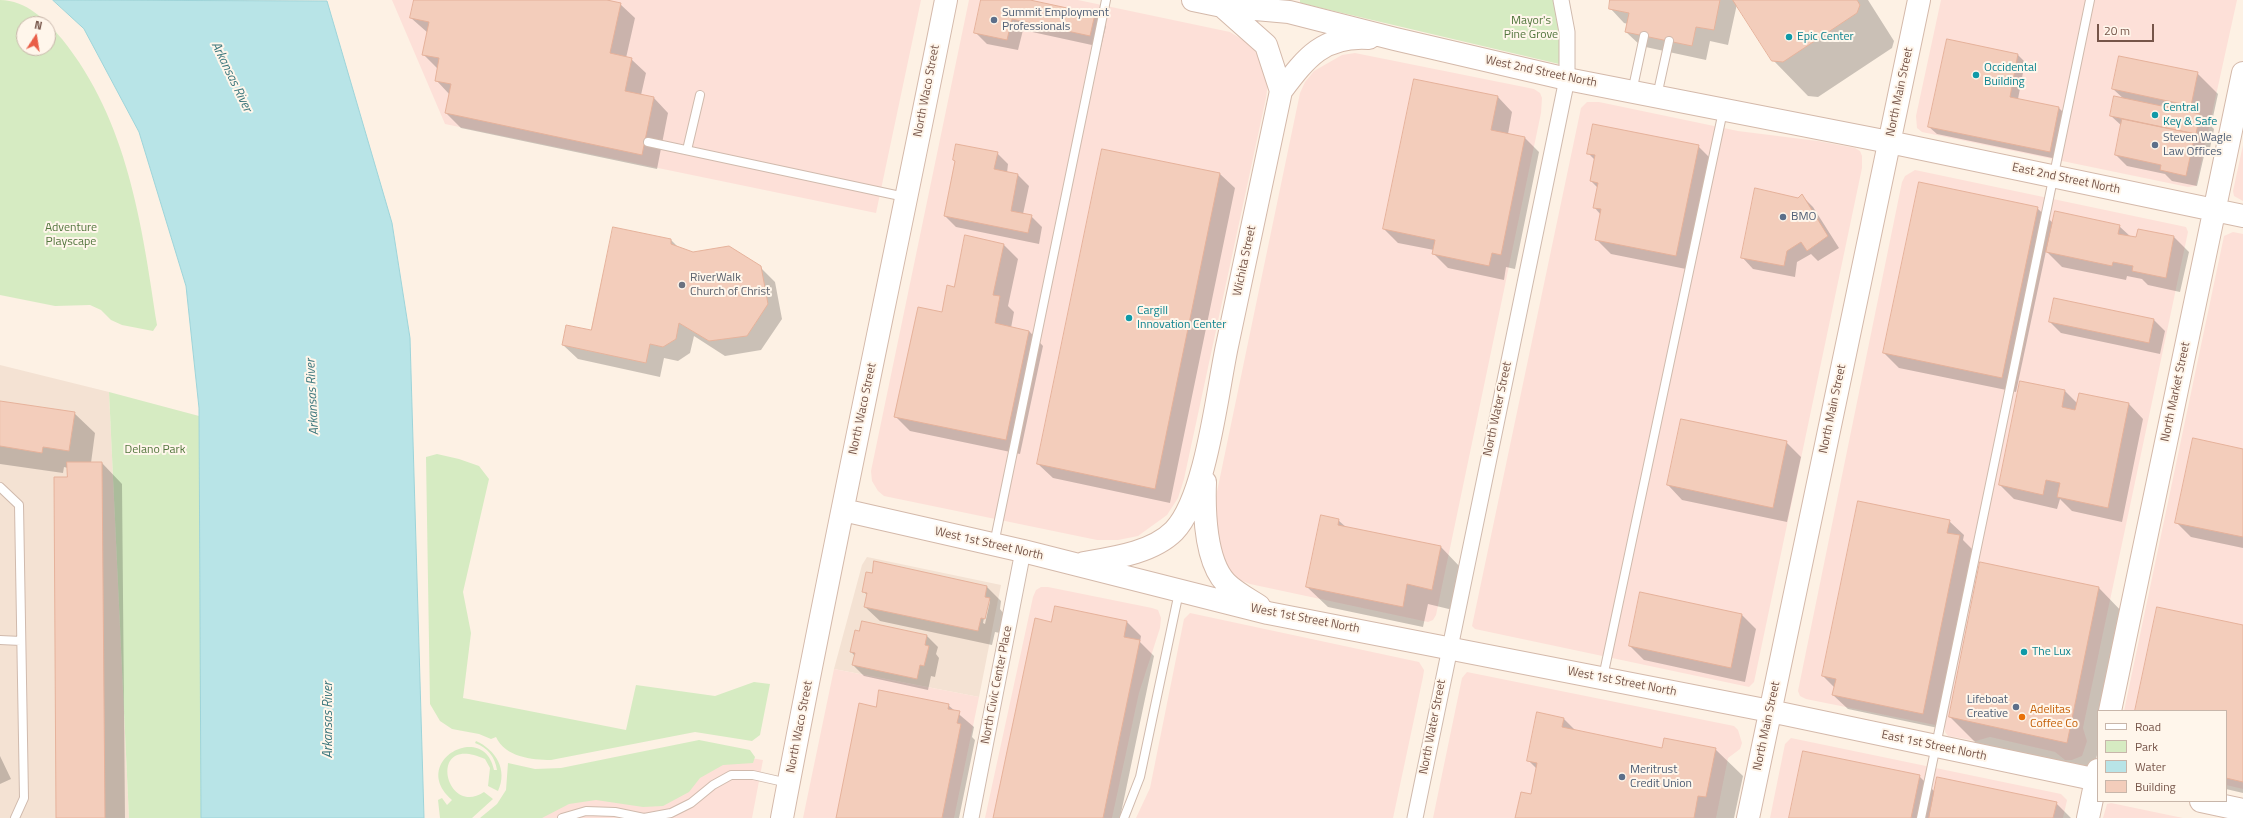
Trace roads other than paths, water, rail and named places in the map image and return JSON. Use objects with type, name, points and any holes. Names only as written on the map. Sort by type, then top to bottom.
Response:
[{"type":"street","name":"North Waco Street","points":[[782,818],[946,0]]},
{"type":"street","name":"West 2nd Street North","points":[[1193,0],[1290,6],[1395,39],[1567,79],[1889,142]]},
{"type":"street","name":"North Water Street","points":[[1415,818],[1567,79],[1567,32],[1561,0]]},
{"type":"street","name":"North Main Street","points":[[1748,818],[1919,0]]},
{"type":"street","points":[[1223,3],[1266,45],[1281,91]]},
{"type":"street","points":[[1281,91],[1309,56],[1329,43],[1362,37],[1395,39]]},
{"type":"street","name":"North Market Street","points":[[2110,710],[2243,72]]},
{"type":"street","name":"Wichita Street","points":[[1206,454],[1218,388],[1281,91]]},
{"type":"street","name":"East 2nd Street North","points":[[1889,142],[2243,216]]},
{"type":"street","points":[[1075,564],[1136,552],[1157,542],[1174,531],[1189,509],[1206,454]]},
{"type":"street","points":[[1206,454],[1204,509],[1208,538],[1216,565],[1226,582],[1268,613]]},
{"type":"street","name":"West 1st Street North","points":[[843,510],[1023,551],[1268,613],[1449,647],[1770,711]]},
{"type":"street","name":"North Civic Center Place","points":[[971,818],[1023,551]]},
{"type":"street","name":"East 1st Street North","points":[[1770,711],[1936,746],[2097,776]]},
{"type":"street","points":[[2088,818],[2097,776]]},
{"type":"street","points":[[2206,802],[2243,810]]},
{"type":"lane","points":[[994,544],[1106,0]]},
{"type":"lane","points":[[1921,818],[2090,0]]},
{"type":"lane","points":[[1632,92],[1644,36]]},
{"type":"lane","points":[[1657,97],[1669,41]]},
{"type":"lane","points":[[687,150],[700,95]]},
{"type":"lane","points":[[1603,678],[1723,110]]},
{"type":"lane","points":[[648,142],[906,197]]},
{"type":"lane","points":[[0,487],[19,505],[24,798],[15,818]]},
{"type":"lane","points":[[1124,818],[1140,777],[1179,590]]},
{"type":"lane","points":[[0,640],[21,641]]},
{"type":"lane","points":[[562,818],[586,811],[615,812],[644,818],[671,813],[691,803],[712,785],[731,775],[753,775],[789,783]]},
{"type":"water","name":"Arkansas River","points":[[53,0],[327,1],[392,223],[410,338],[424,818],[201,818],[199,408],[186,286],[139,132],[84,29]]},
{"type":"place","name":"Summit Employment Professionals","points":[[994,20]]},
{"type":"place","name":"Epic Center","points":[[1789,37]]},
{"type":"place","name":"Occidental Building","points":[[1976,75]]},
{"type":"place","name":"Central Key & Safe","points":[[2155,115]]},
{"type":"place","name":"Steven Wagle Law Offices","points":[[2155,145]]},
{"type":"place","name":"BMO","points":[[1783,217]]},
{"type":"place","name":"RiverWalk Church of Christ","points":[[682,285]]},
{"type":"place","name":"Cargill Innovation Center","points":[[1129,318]]},
{"type":"place","name":"The Lux","points":[[2024,652]]},
{"type":"place","name":"Lifeboat Creative","points":[[2016,707]]},
{"type":"place","name":"Adelitas Coffee Co","points":[[2022,717]]},
{"type":"place","name":"Meritrust Credit Union","points":[[1622,777]]},
{"type":"park label","name":"Mayor's Pine Grove","points":[[1531,28]]},
{"type":"park label","name":"Adventure Playscape","points":[[71,235]]},
{"type":"park label","name":"Delano Park","points":[[155,450]]}]
